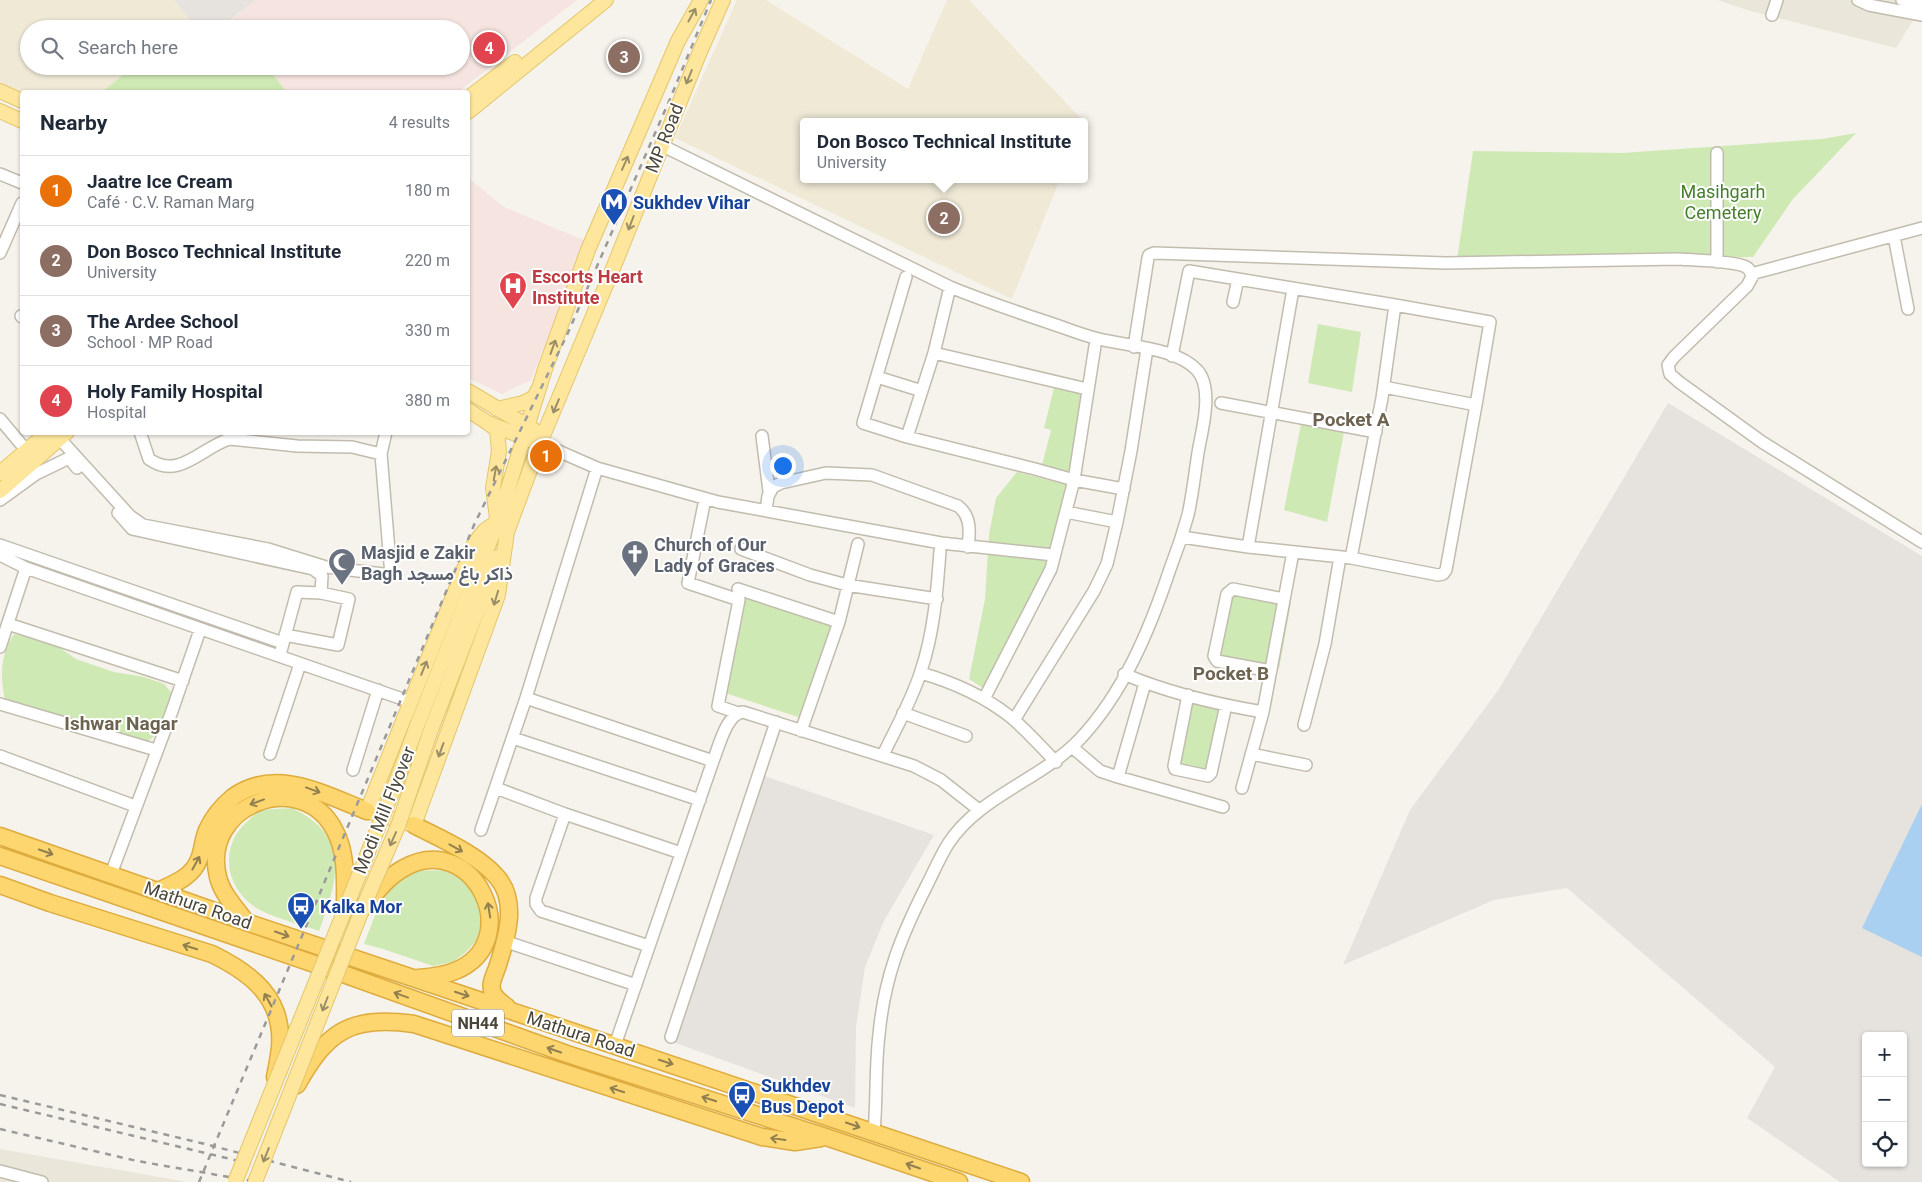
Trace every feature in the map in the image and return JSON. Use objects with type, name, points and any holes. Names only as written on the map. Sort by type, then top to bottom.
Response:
[{"type":"highway","points":[[158,891],[182,878],[193,869],[200,859],[206,830],[216,814],[229,800],[253,787],[272,783],[290,783],[367,811]]},
{"type":"highway","points":[[246,922],[223,890],[218,877],[217,849],[229,823],[238,813],[250,805],[263,800],[291,799],[310,806],[327,819],[335,830],[343,858],[345,906]]},
{"type":"highway","points":[[414,825],[480,861],[498,878],[507,894],[510,911],[491,985],[497,998],[511,1010]]},
{"type":"highway","name":"Mathura Road","points":[[0,836],[246,922],[1021,1182]]},
{"type":"highway","name":"Mathura Road","points":[[0,856],[322,966],[567,1054],[959,1182]]},
{"type":"highway","points":[[362,910],[395,873],[414,863],[435,860],[446,862],[465,871],[473,878],[485,895],[489,910],[490,926],[487,937],[477,956],[456,971],[437,976],[415,978]]},
{"type":"highway","points":[[0,885],[50,903],[212,954],[235,965],[248,974],[260,986],[276,1014],[280,1046],[274,1087]]},
{"type":"highway","points":[[286,1106],[306,1068],[330,1038],[353,1026],[388,1020],[414,1024],[762,1137],[794,1142],[826,1137]]},
{"type":"main road","points":[[470,96],[591,0]]},
{"type":"main road","points":[[470,110],[606,0]]},
{"type":"main road","name":"MP Road","points":[[498,521],[545,369],[588,250],[678,41],[701,0]]},
{"type":"main road","name":"MP Road","points":[[508,532],[542,439],[616,261],[698,54],[723,0]]},
{"type":"main road","points":[[0,91],[20,100]]},
{"type":"main road","points":[[0,111],[20,120]]},
{"type":"main road","points":[[497,409],[523,403],[535,396],[545,369]]},
{"type":"main road","points":[[470,392],[497,409],[525,432]]},
{"type":"main road","points":[[470,411],[497,430],[499,451],[492,488],[498,521],[484,531],[474,544],[367,811],[414,825],[498,595],[508,532]]},
{"type":"main road","points":[[488,423],[525,432],[542,439]]},
{"type":"main road","points":[[0,473],[31,456],[58,435]]},
{"type":"main road","points":[[0,491],[31,456]]},
{"type":"main road","name":"Modi Mill Flyover","points":[[256,1182],[362,910],[398,826],[482,580],[498,521]]},
{"type":"main road","name":"Modi Mill Flyover","points":[[235,1182],[392,793],[482,580],[508,532]]},
{"type":"street","points":[[1772,15],[1777,0]]},
{"type":"street","points":[[1858,0],[1870,5],[1884,3],[1922,15]]},
{"type":"street","points":[[1902,0],[1922,6]]},
{"type":"street","points":[[661,145],[950,287],[989,303],[1096,338],[1172,356],[1196,368],[1203,379],[1206,392],[1203,426],[1188,514],[1158,606],[1136,654],[1097,719],[1072,746],[1056,762],[979,810],[948,843],[896,951],[885,993],[878,1037],[877,1102],[874,1132]]},
{"type":"street","points":[[1717,154],[1717,262]]},
{"type":"street","points":[[0,174],[20,182]]},
{"type":"street","points":[[0,253],[3,237],[20,207]]},
{"type":"street","points":[[1751,274],[1922,228]]},
{"type":"street","points":[[1894,236],[1908,309]]},
{"type":"street","points":[[1134,347],[1148,258],[1154,252],[1446,263],[1678,259],[1744,266],[1751,274],[1751,280],[1747,286],[1674,357],[1668,365],[1670,374],[1762,442],[1922,542]]},
{"type":"street","points":[[1172,356],[1188,272],[1490,322],[1444,574],[1438,576],[1345,558],[1248,547],[1182,536]]},
{"type":"street","points":[[906,277],[863,423],[907,437],[1074,480],[1124,489]]},
{"type":"street","points":[[1233,302],[1238,280]]},
{"type":"street","points":[[907,437],[934,353],[950,287]]},
{"type":"street","points":[[1248,547],[1293,289]]},
{"type":"street","points":[[1304,725],[1376,432],[1395,305]]},
{"type":"street","points":[[984,699],[1050,569],[1074,480],[1095,346]]},
{"type":"street","points":[[1014,720],[1094,591],[1107,564],[1124,489],[1147,349]]},
{"type":"street","points":[[934,353],[1087,389]]},
{"type":"street","points":[[877,377],[922,391]]},
{"type":"street","points":[[1384,387],[1476,406]]},
{"type":"street","points":[[1221,403],[1272,411],[1376,432]]},
{"type":"street","points":[[0,419],[31,456]]},
{"type":"street","points":[[60,435],[130,516],[143,524],[268,549],[326,567],[391,575],[381,454],[385,435]]},
{"type":"street","points":[[141,435],[149,459],[161,466],[179,465],[196,458],[219,442],[230,439],[297,446],[352,448],[381,454]]},
{"type":"street","points":[[762,436],[769,491],[766,511]]},
{"type":"street","points":[[542,439],[597,468],[705,499],[968,546],[1054,555]]},
{"type":"street","points":[[0,500],[36,474],[69,458],[132,529],[313,569],[322,576],[321,594]]},
{"type":"street","points":[[481,830],[526,698],[597,468]]},
{"type":"street","points":[[769,491],[772,487],[781,483],[826,473],[872,475],[958,506],[964,511],[969,521],[968,546]]},
{"type":"street","points":[[705,499],[688,583],[739,600],[718,706],[776,722],[914,766],[941,780],[979,810]]},
{"type":"street","points":[[1066,512],[1117,522]]},
{"type":"street","points":[[801,731],[839,622],[858,544]]},
{"type":"street","points":[[0,545],[284,639],[338,645],[349,599],[297,592],[284,639],[279,656]]},
{"type":"street","points":[[742,549],[810,575],[847,585],[937,598]]},
{"type":"street","points":[[883,755],[921,673],[937,598],[940,551]]},
{"type":"street","points":[[1242,788],[1263,712],[1293,552]]},
{"type":"street","points":[[0,555],[26,568],[411,702]]},
{"type":"street","points":[[0,647],[26,568]]},
{"type":"street","points":[[738,589],[839,622]]},
{"type":"street","points":[[1270,671],[1217,661],[1214,656],[1227,594],[1233,589],[1284,599]]},
{"type":"street","points":[[8,624],[183,681]]},
{"type":"street","points":[[111,874],[183,681],[200,630]]},
{"type":"street","points":[[270,754],[300,664]]},
{"type":"street","points":[[921,673],[948,681],[984,699],[1014,720],[1056,762]]},
{"type":"street","points":[[1124,674],[1144,683],[1226,705],[1263,712]]},
{"type":"street","points":[[1118,777],[1144,683]]},
{"type":"street","points":[[353,770],[378,690]]},
{"type":"street","points":[[1188,695],[1174,766],[1175,769],[1208,776],[1211,774],[1226,705]]},
{"type":"street","points":[[526,698],[713,761]]},
{"type":"street","points":[[0,704],[156,750]]},
{"type":"street","points":[[616,1045],[713,761],[729,721],[738,713]]},
{"type":"street","points":[[903,713],[966,736]]},
{"type":"street","points":[[671,1037],[776,722]]},
{"type":"street","points":[[513,738],[700,800]]},
{"type":"street","points":[[1072,746],[1100,771],[1148,787],[1218,804],[1223,808]]},
{"type":"street","points":[[1251,754],[1306,765]]},
{"type":"street","points":[[0,756],[135,806]]},
{"type":"street","points":[[496,788],[565,814],[681,853]]},
{"type":"street","points":[[565,814],[536,898],[538,908],[541,911],[649,946]]},
{"type":"street","points":[[504,940],[636,985]]},
{"type":"street","points":[[0,1171],[42,1182]]},
{"type":"shaded area","points":[[0,0],[174,0],[190,20],[20,20],[20,75],[123,75],[104,90],[20,91],[0,83]]},
{"type":"shaded area","points":[[174,0],[256,0],[230,20],[190,20]]},
{"type":"shaded area","points":[[256,0],[577,0],[461,90],[285,90],[273,75],[470,75],[470,20],[230,20]]},
{"type":"shaded area","points":[[737,0],[766,0],[908,89],[947,0],[969,0],[1080,118],[800,118],[800,183],[1058,183],[1012,299],[675,138]]},
{"type":"shaded area","points":[[1718,0],[1922,0],[1922,10],[1919,11],[1896,48],[1747,10]]},
{"type":"shaded area","name":"Escorts Heart Institute","points":[[470,180],[504,207],[586,241],[531,380],[502,394],[470,379]]},
{"type":"shaded area","points":[[1668,403],[1922,556],[1922,1182],[1840,1182],[1747,1118],[1775,1067],[1567,888],[1494,900],[1343,965],[1410,810],[1499,689]]},
{"type":"shaded area","points":[[762,775],[934,835],[884,921],[865,967],[856,1027],[855,1108],[673,1042]]},
{"type":"shaded area","points":[[0,1149],[188,1182],[0,1182]]},
{"type":"green space","points":[[123,75],[273,75],[285,90],[104,90]]},
{"type":"green space","name":"Masihgarh Cemetery","points":[[1856,133],[1793,199],[1753,257],[1457,260],[1473,151],[1622,153],[1822,139]]},
{"type":"green space","points":[[1318,324],[1361,332],[1352,392],[1308,383]]},
{"type":"green space","points":[[1054,388],[1082,394],[1070,473],[1042,465],[1051,430],[1044,428]]},
{"type":"green space","points":[[1301,424],[1344,432],[1327,522],[1284,510]]},
{"type":"green space","points":[[1017,472],[1067,485],[1044,569],[983,688],[969,679],[985,599],[989,535],[996,498]]},
{"type":"green space","points":[[1231,591],[1291,603],[1279,669],[1218,657]]},
{"type":"green space","points":[[738,595],[834,627],[801,718],[722,692]]},
{"type":"green space","points":[[14,634],[57,646],[76,659],[114,672],[144,677],[164,684],[172,693],[159,732],[145,744],[5,700],[2,666],[9,642]]},
{"type":"green space","points":[[1190,693],[1225,703],[1210,772],[1176,767]]},
{"type":"green space","points":[[292,808],[311,819],[324,832],[332,846],[335,861],[335,877],[319,931],[276,917],[255,907],[237,889],[229,866],[229,854],[232,843],[238,832],[254,815],[267,810]]},
{"type":"green space","points":[[443,870],[462,879],[476,894],[482,922],[477,940],[466,952],[453,962],[433,966],[364,944],[383,900],[398,881],[419,871]]},
{"type":"water","points":[[1922,804],[1922,957],[1862,928]]},
{"type":"railway","points":[[199,1182],[474,525],[567,335],[711,0]]},
{"type":"railway","points":[[0,1095],[205,1144],[351,1182]]},
{"type":"railway","points":[[0,1104],[264,1167]]},
{"type":"railway","points":[[0,1129],[137,1161],[258,1182]]},
{"type":"place","name":"Holy Family Hospital","points":[[489,48]]},
{"type":"place","name":"The Ardee School","points":[[624,57]]},
{"type":"place","name":"Don Bosco Technical Institute","points":[[944,218]]},
{"type":"place","name":"Sukhdev Vihar","points":[[614,226]]},
{"type":"place","name":"Escorts Heart Institute","points":[[513,310]]},
{"type":"place","name":"Jaatre Ice Cream","points":[[546,456]]},
{"type":"place","name":"Church of Our Lady of Graces","points":[[635,578]]},
{"type":"place","name":"Masjid e Zakir Bagh ذاکر باغ مسجد","points":[[342,586]]},
{"type":"place","name":"Kalka Mor","points":[[301,930]]},
{"type":"place","name":"Sukhdev Bus Depot","points":[[742,1119]]},
{"type":"district","name":"Pocket A","points":[[1351,419]]},
{"type":"district","name":"Pocket B","points":[[1231,673]]},
{"type":"district","name":"Ishwar Nagar","points":[[121,723]]}]
